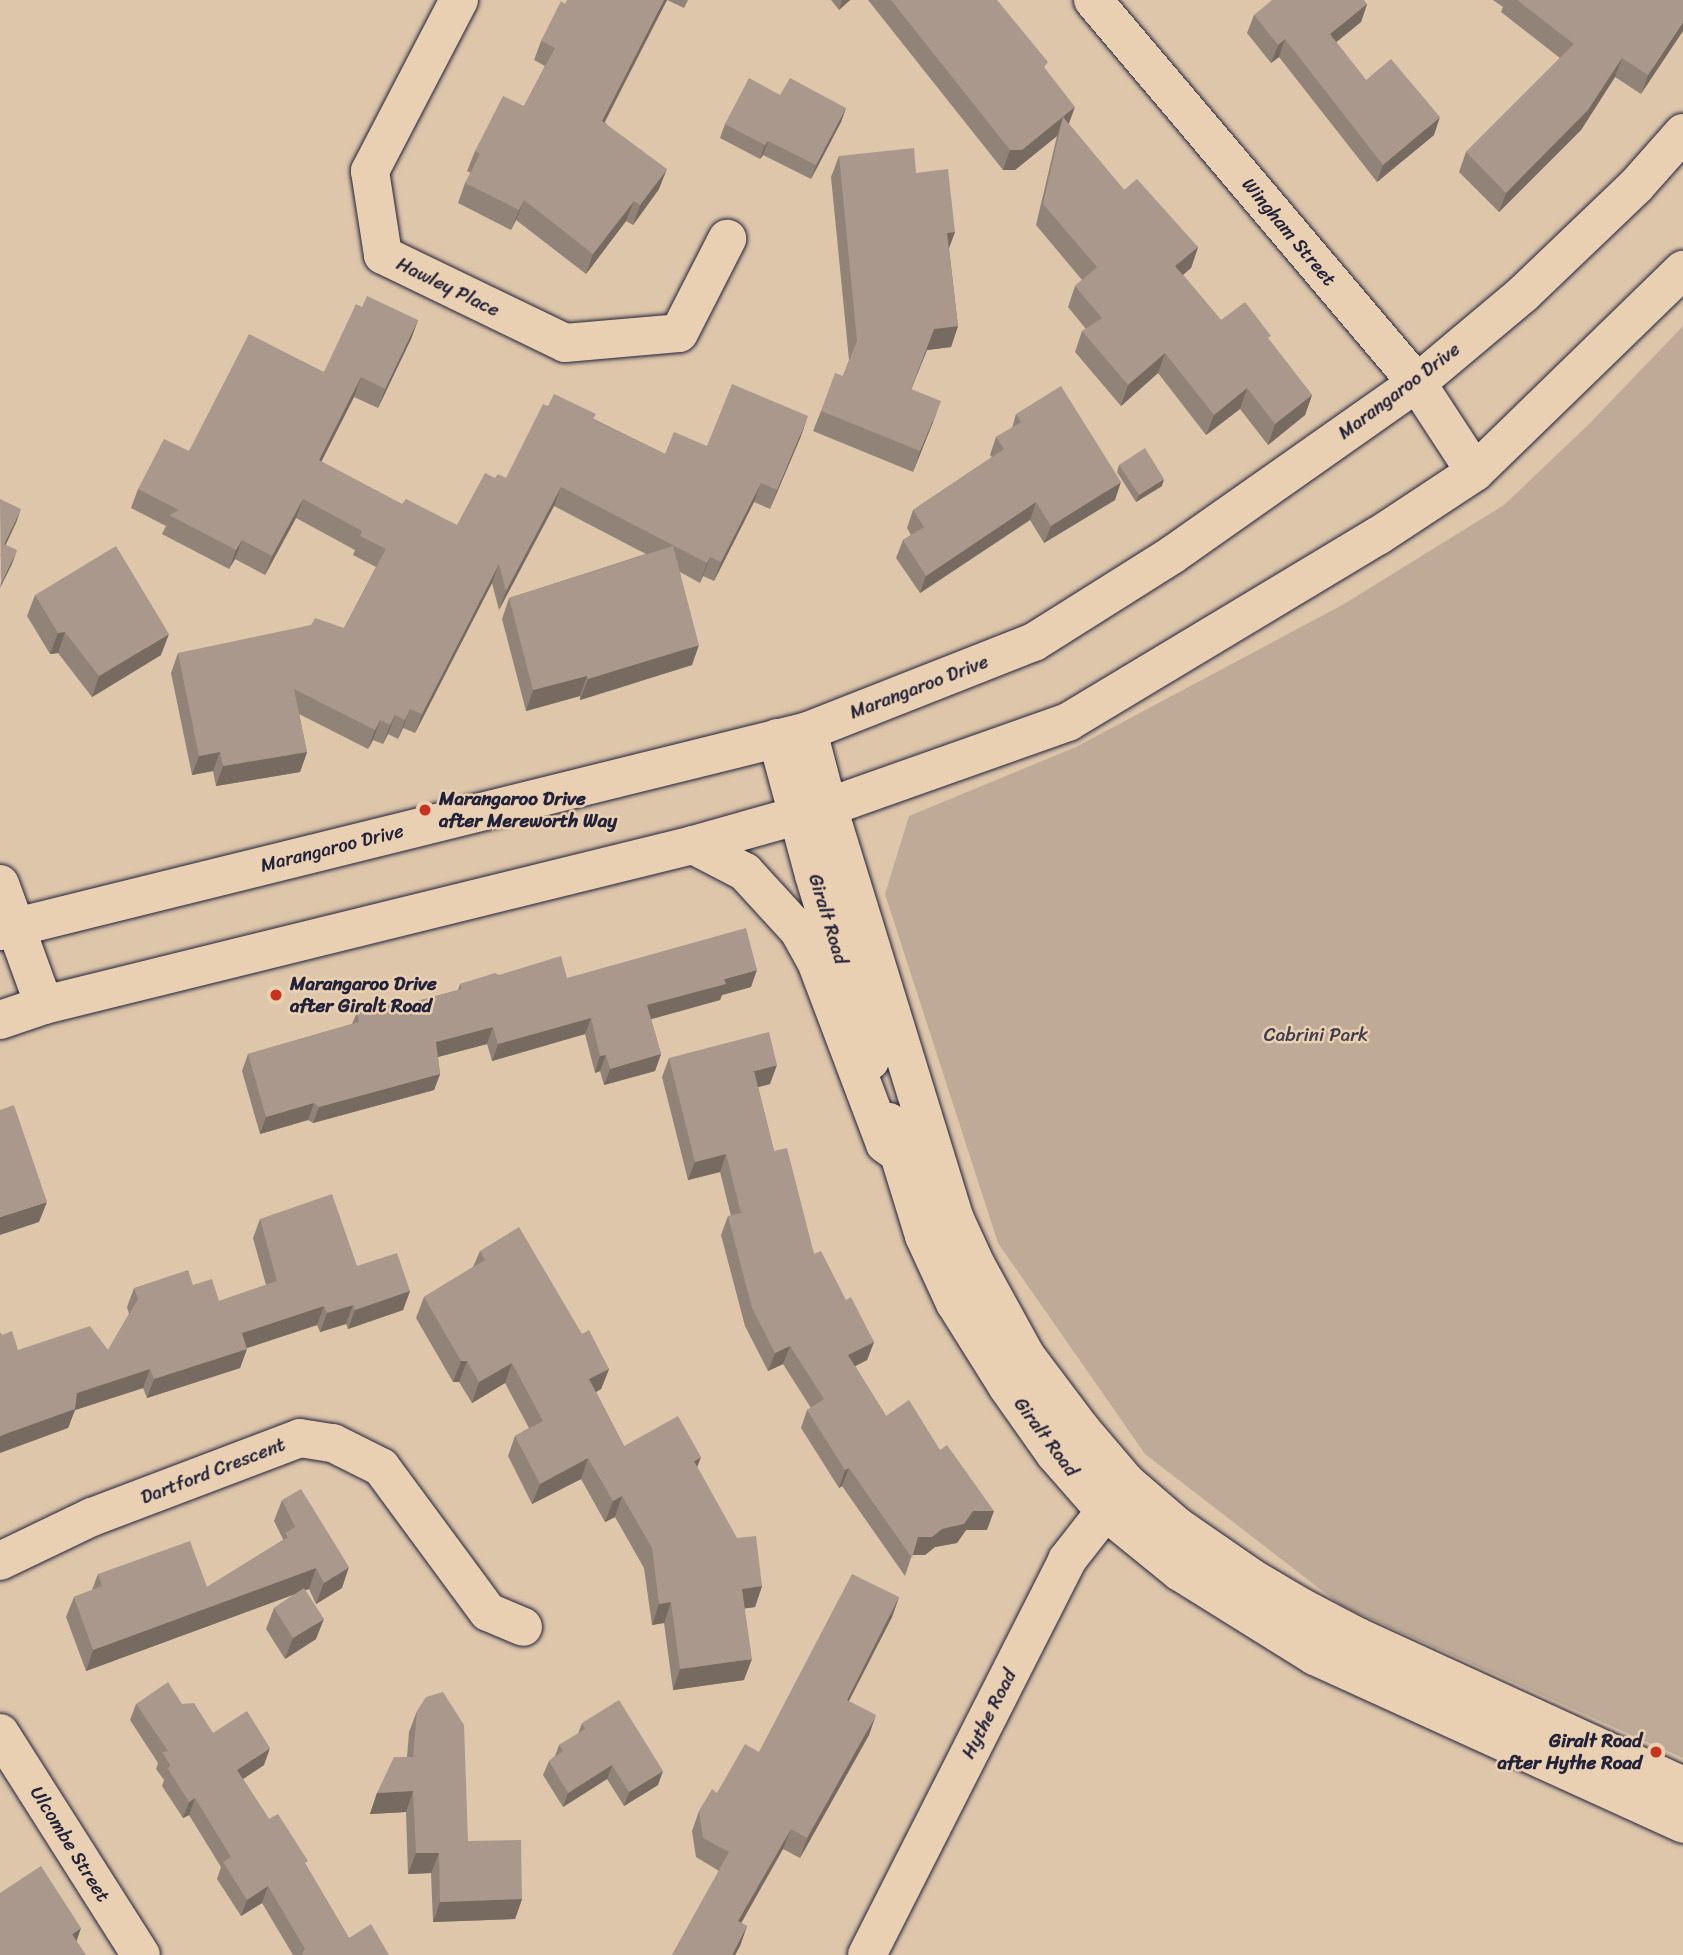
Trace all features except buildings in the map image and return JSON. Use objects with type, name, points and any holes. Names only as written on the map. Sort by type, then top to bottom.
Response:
[{"type":"street","name":"Hawley Place","points":[[459,0],[370,171],[383,255],[565,343],[678,333],[727,239]]},
{"type":"street","name":"Wingham Street","points":[[1093,0],[1417,383],[1475,472]]},
{"type":"street","name":"Marangaroo Drive","points":[[7,929],[793,734],[1034,642],[1172,555],[1417,383],[1522,295],[1636,186],[1683,133]]},
{"type":"street","points":[[1,1017],[693,845],[813,811],[1069,722],[1378,537],[1475,472],[1683,270]]},
{"type":"street","name":"Giralt Road","points":[[793,734],[898,1153],[924,1236],[955,1303],[1055,1454],[1116,1497],[1177,1526],[1252,1577],[1312,1613],[1358,1637],[1683,1786]]},
{"type":"street","name":"Giralt Road","points":[[813,811],[954,1217],[976,1265],[1026,1356],[1081,1429],[1116,1497],[1180,1572],[1315,1656],[1683,1825]]},
{"type":"street","points":[[693,845],[745,872],[799,931],[817,964],[885,1144],[898,1153]]},
{"type":"street","points":[[0,884],[7,929],[44,1005]]},
{"type":"street","name":"Dartford Crescent","points":[[0,1561],[92,1517],[300,1438],[333,1443],[382,1467],[488,1612],[523,1627]]},
{"type":"street","name":"Hythe Road","points":[[867,1955],[1067,1560],[1116,1497]]},
{"type":"street","name":"Ulcombe Street","points":[[0,1733],[141,1955]]},
{"type":"green space","name":"Cabrini Park","points":[[1683,326],[1683,1758],[1342,1606],[1145,1454],[998,1243],[885,894],[909,816],[1076,747],[1344,604],[1504,505],[1589,424]]},
{"type":"place","name":"Marangaroo Drive after Mereworth Way","points":[[425,810]]},
{"type":"place","name":"Marangaroo Drive after Giralt Road","points":[[276,995]]},
{"type":"place","name":"Giralt Road after Hythe Road","points":[[1656,1752]]}]
